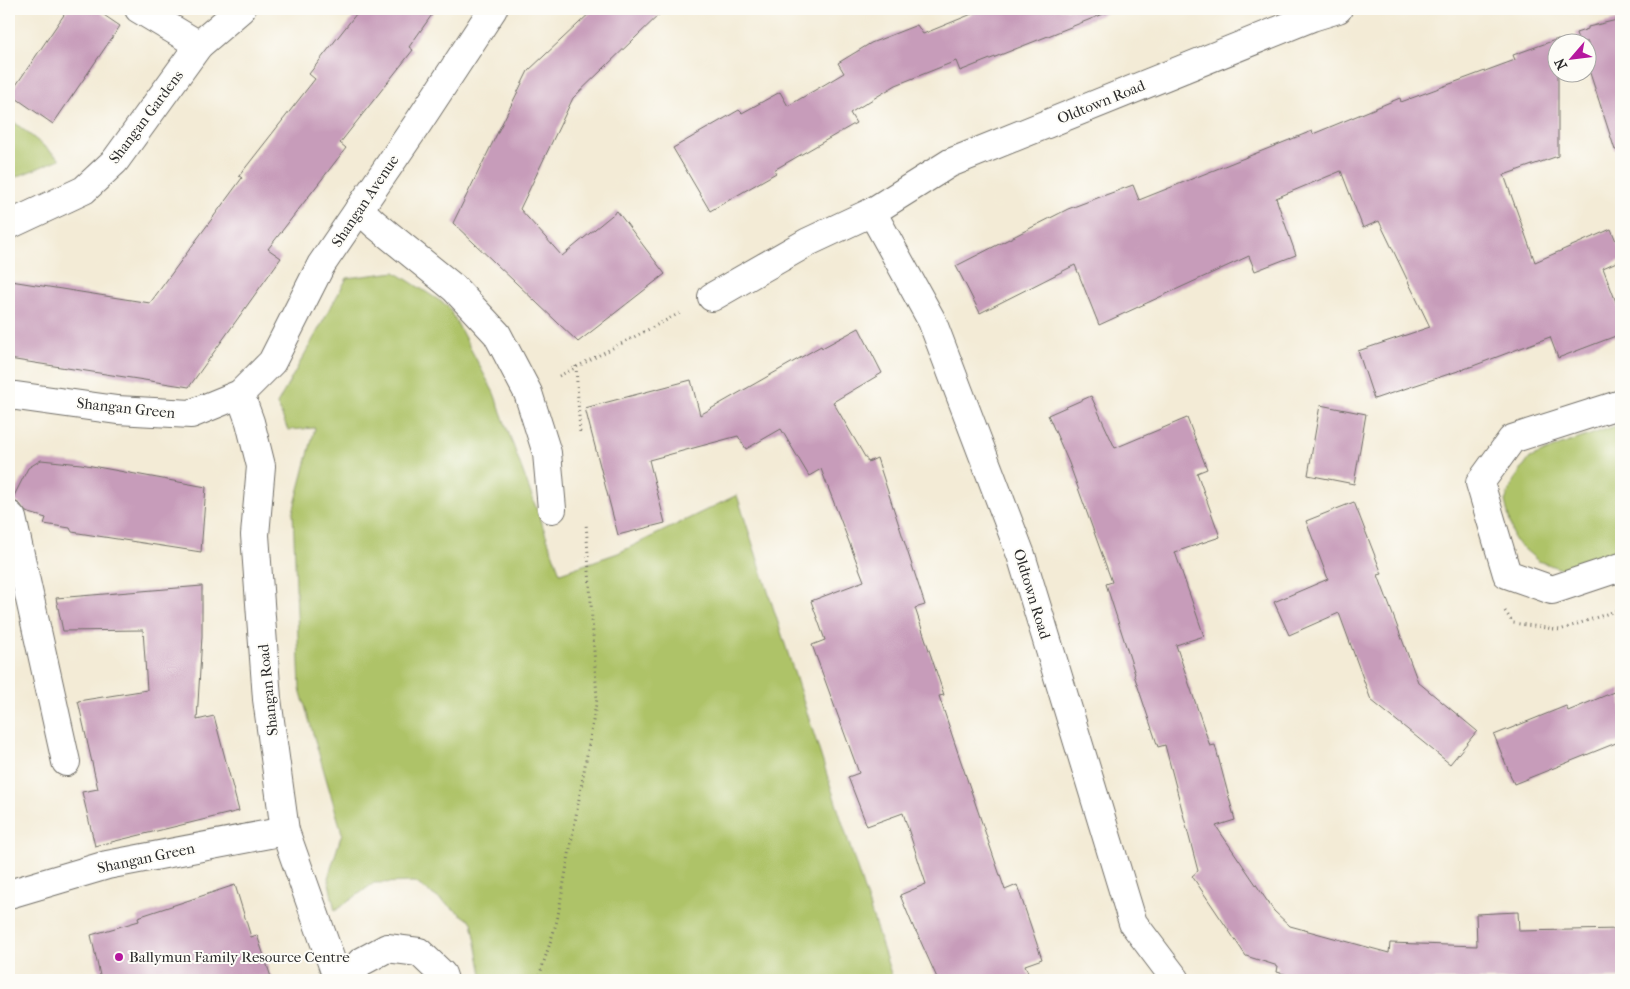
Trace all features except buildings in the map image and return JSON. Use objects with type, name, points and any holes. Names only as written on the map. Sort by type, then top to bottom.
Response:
[{"type":"street","points":[[139,9],[199,45]]},
{"type":"street","name":"Shangan Gardens","points":[[9,225],[84,190],[115,162],[199,45],[241,9]]},
{"type":"street","name":"Shangan Avenue","points":[[240,394],[272,362],[321,265],[494,9]]},
{"type":"street","name":"Oldtown Road","points":[[712,297],[808,242],[872,212],[950,163],[1312,17],[1338,9]]},
{"type":"street","points":[[359,209],[460,294],[497,334],[528,394],[547,453],[552,509]]},
{"type":"street","name":"Oldtown Road","points":[[872,212],[932,321],[1020,555],[1133,923],[1176,980]]},
{"type":"street","name":"Shangan Green","points":[[9,395],[117,410],[191,414],[240,394]]},
{"type":"street","name":"Shangan Road","points":[[240,394],[250,422],[261,466],[255,535],[267,699],[285,831],[338,980]]},
{"type":"street","points":[[1621,404],[1512,439],[1480,483],[1507,574],[1552,590],[1621,568]]},
{"type":"street","points":[[9,515],[12,518],[66,762]]},
{"type":"street","name":"Shangan Green","points":[[9,894],[107,864],[285,831]]},
{"type":"street","points":[[347,980],[361,962],[387,948],[419,952],[442,974],[444,980]]},
{"type":"path","points":[[528,394],[576,366],[712,297]]},
{"type":"path","points":[[576,366],[580,434]]},
{"type":"path","points":[[538,980],[557,921],[597,699],[586,520]]},
{"type":"green space","points":[[9,118],[60,159],[9,180]]},
{"type":"green space","points":[[395,272],[448,306],[494,393],[560,573],[618,553],[737,495],[893,980],[483,980],[472,922],[415,882],[374,883],[335,911],[328,878],[342,833],[300,689],[293,512],[315,428],[288,430],[277,404],[347,278]]},
{"type":"green space","points":[[1621,424],[1621,552],[1567,571],[1538,561],[1514,540],[1505,501],[1514,480],[1530,458]]},
{"type":"place","name":"Ballymun Family Resource Centre","points":[[119,957]]}]
